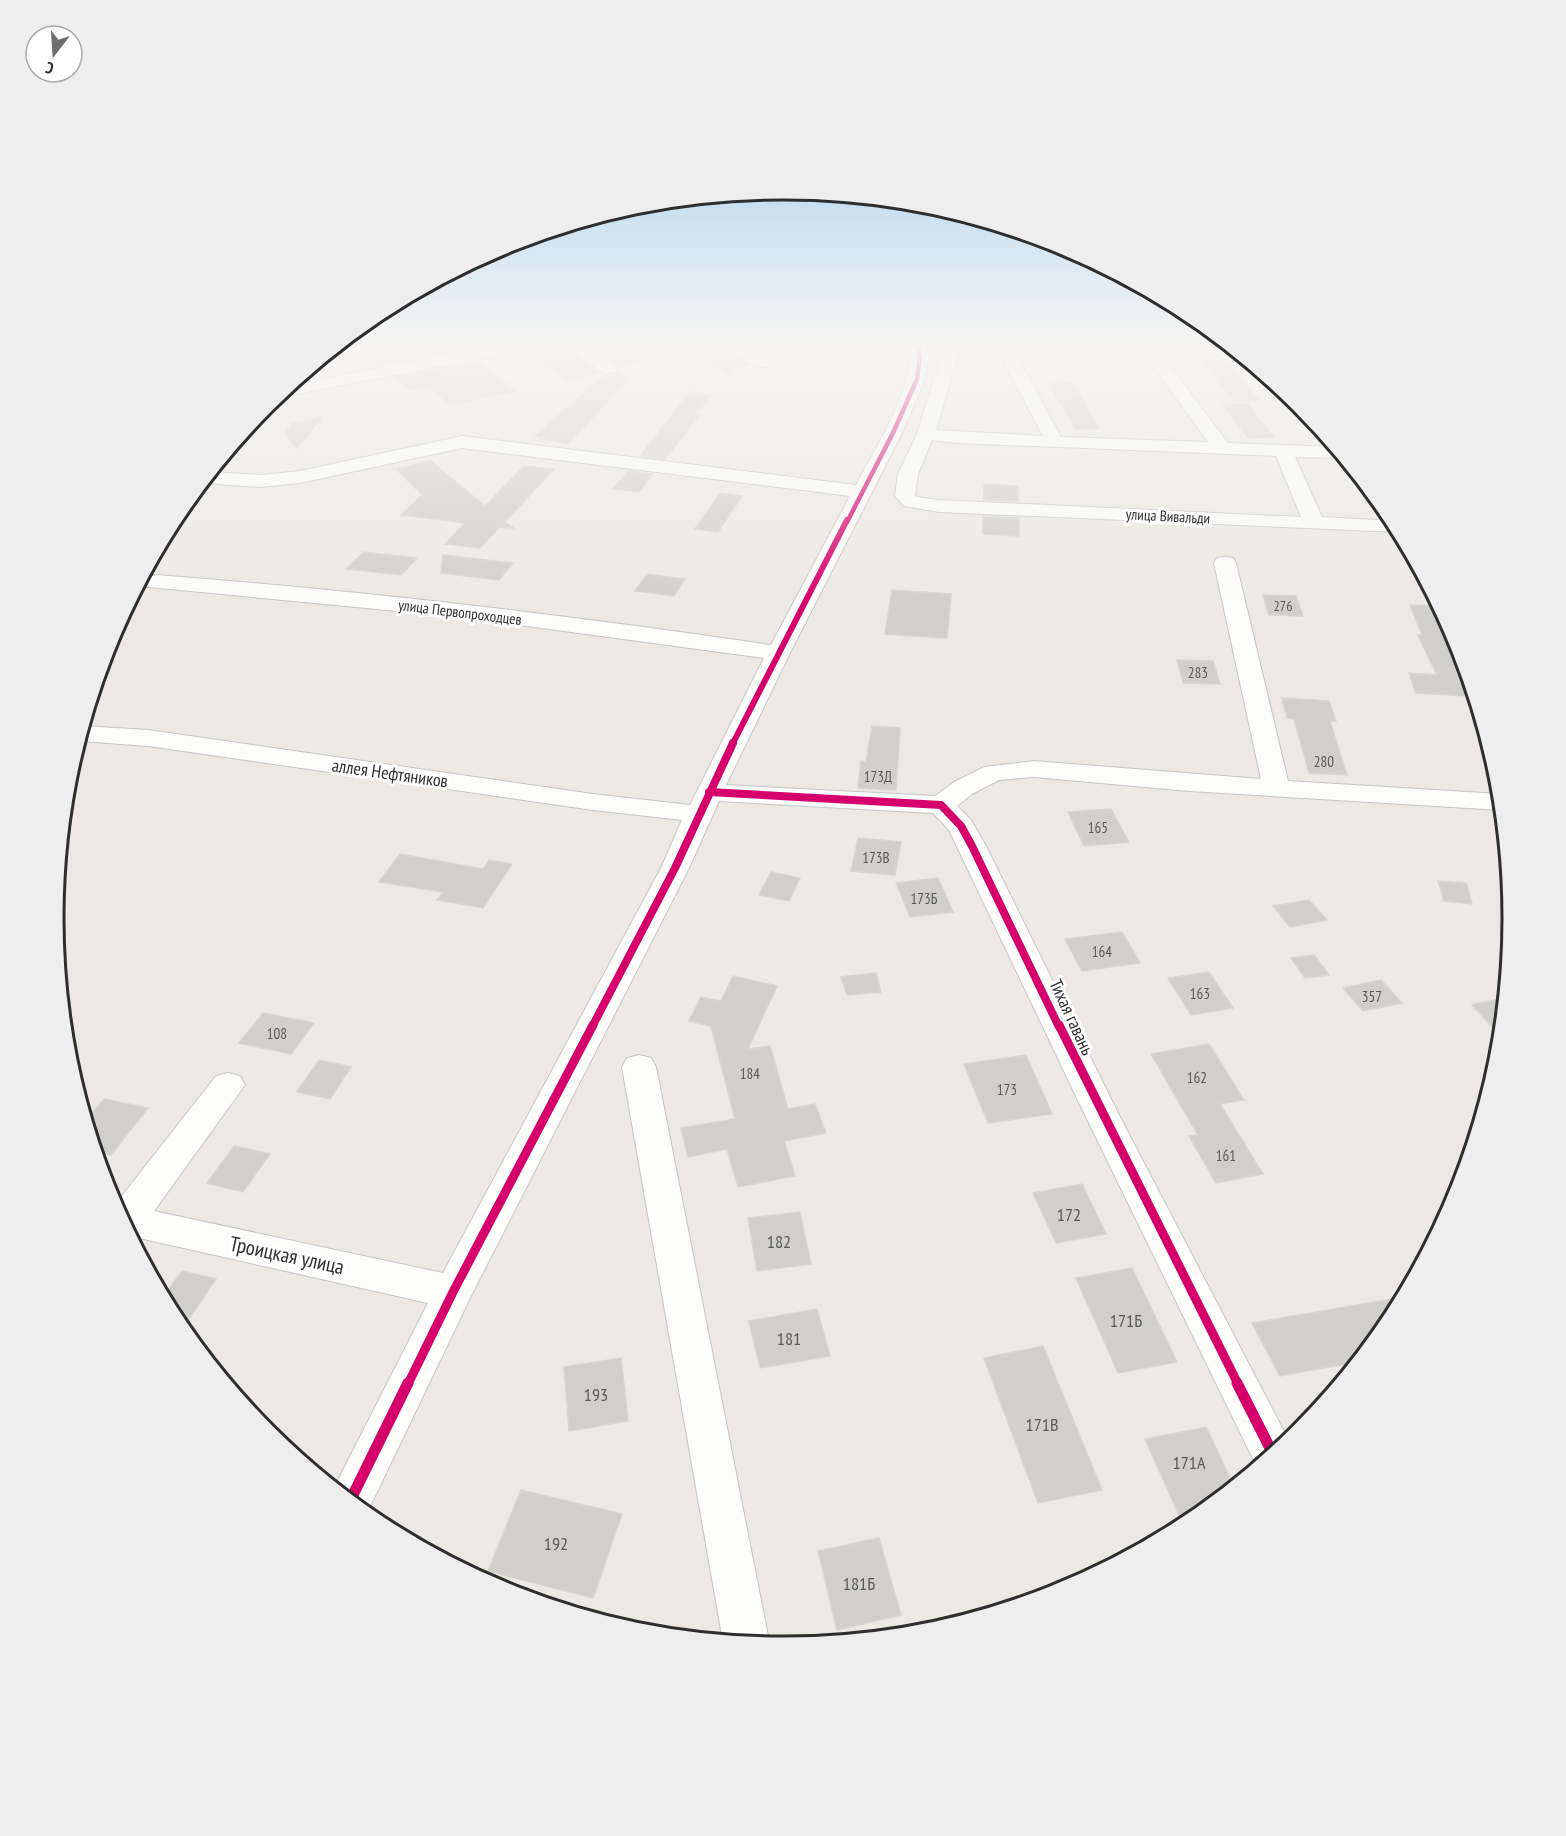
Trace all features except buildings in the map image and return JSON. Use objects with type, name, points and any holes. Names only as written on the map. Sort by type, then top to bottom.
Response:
[{"type":"street","points":[[354,1494],[453,1292],[670,878],[704,803],[891,431]]},
{"type":"street","points":[[927,431],[926,434],[958,438],[1330,452]]},
{"type":"street","points":[[1049,431],[1055,442]]},
{"type":"street","points":[[1209,431],[1222,448]]},
{"type":"street","name":"улица Вивальди","points":[[926,434],[908,474],[905,496],[911,502],[939,506],[1385,526]]},
{"type":"street","points":[[215,478],[261,481],[300,477],[441,444],[462,442],[861,492]]},
{"type":"street","points":[[1283,450],[1314,523]]},
{"type":"street","points":[[1225,563],[1276,787]]},
{"type":"street","name":"улица Первопроходцев","points":[[149,581],[297,591],[688,639],[778,654]]},
{"type":"street","name":"аллея Нефтяников","points":[[89,734],[148,738],[593,802],[704,803]]},
{"type":"street","points":[[704,803],[941,805],[963,788],[993,773],[1034,769],[1190,783],[1492,801]]},
{"type":"street","name":"Тихая гавань","points":[[941,805],[961,826],[972,846],[1101,1113],[1269,1447]]},
{"type":"street","points":[[639,1067],[746,1635]]},
{"type":"street","points":[[128,1213],[228,1085]]},
{"type":"street","name":"Троицкая улица","points":[[132,1221],[453,1292]]},
{"type":"cycle path","points":[[354,1493],[453,1292],[675,868],[709,792],[778,653],[894,431]]},
{"type":"cycle path","points":[[709,792],[941,805],[961,826],[1101,1113],[1269,1447]]}]
